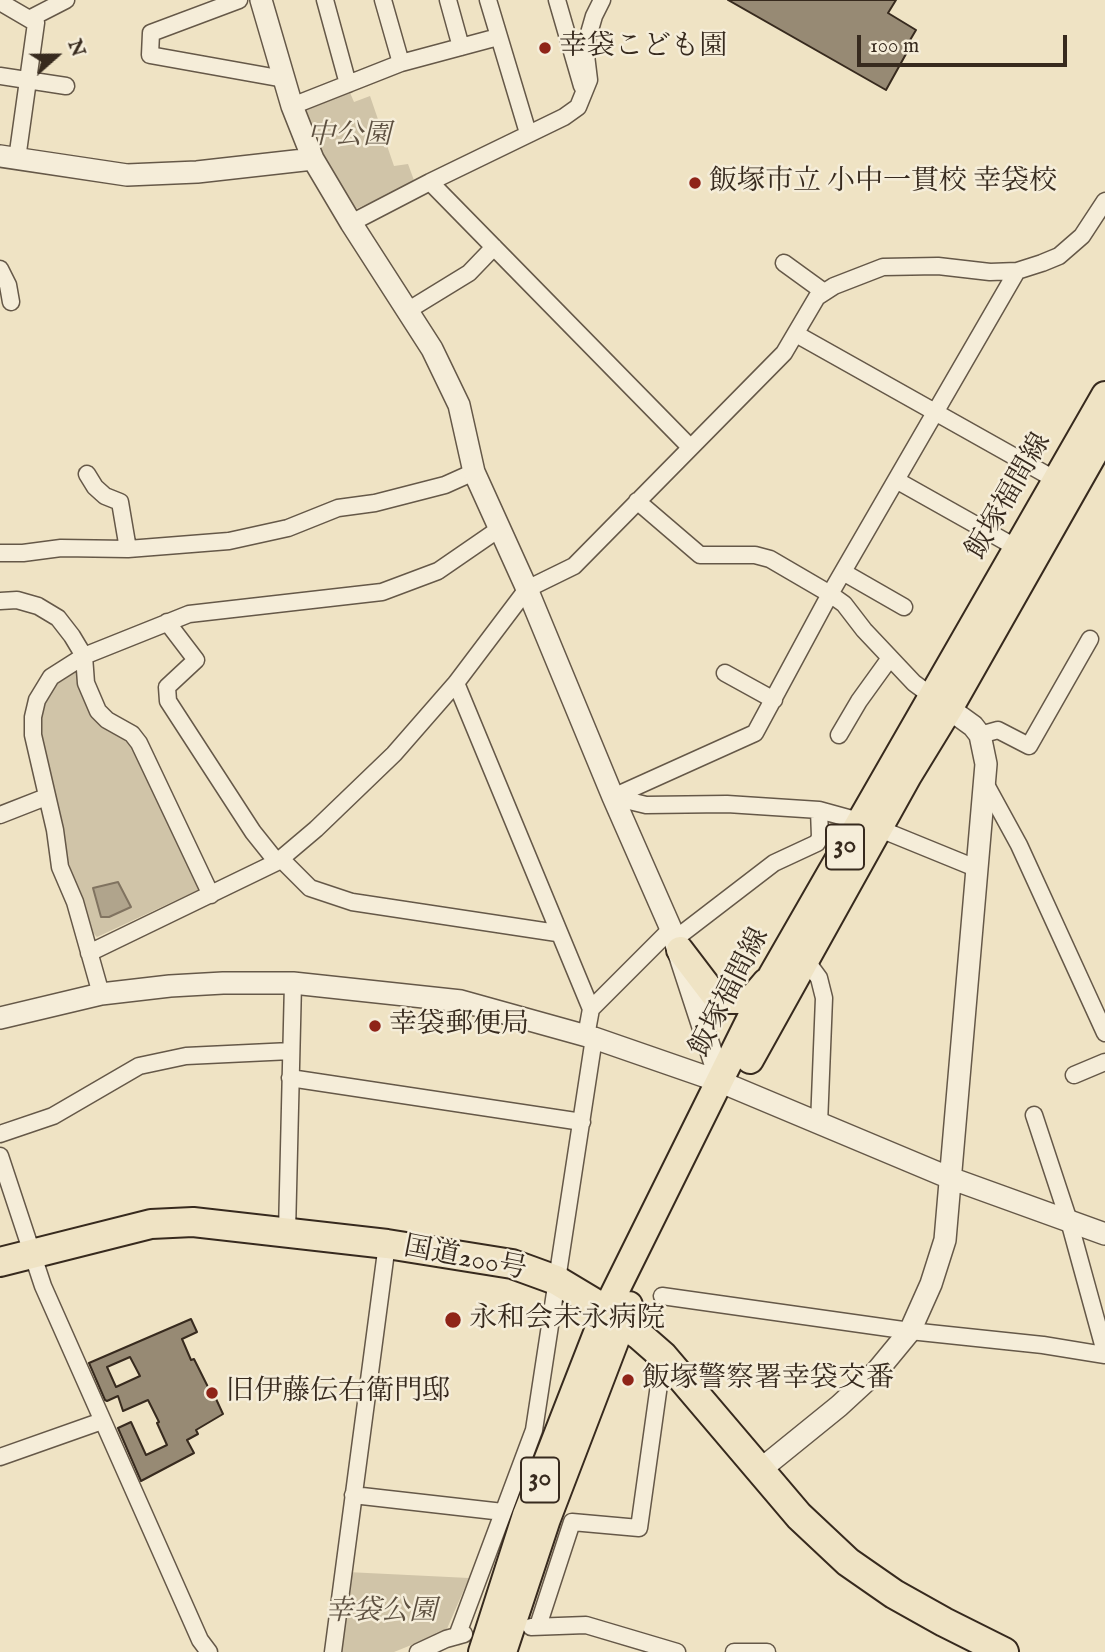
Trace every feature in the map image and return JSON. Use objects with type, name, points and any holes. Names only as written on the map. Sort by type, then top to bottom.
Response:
[{"type":"highway","name":"国道200号","points":[[0,1262],[151,1224],[193,1222],[387,1244],[512,1265],[556,1280],[614,1316],[663,1356],[799,1516],[848,1562],[904,1600],[1004,1652]]},
{"type":"main road","name":"飯塚福間線","points":[[941,703],[1017,548],[1105,395]]},
{"type":"main road","name":"飯塚福間線","points":[[469,1641],[614,1316],[728,1085],[772,975],[870,825],[941,703],[1105,435]]},
{"type":"main road","name":"飯塚福間線","points":[[728,1085],[805,958],[870,825]]},
{"type":"main road","points":[[675,939],[715,996],[724,1000],[746,1000],[755,995],[772,975]]},
{"type":"main road","name":"飯塚福間線","points":[[503,1652],[614,1316]]},
{"type":"street","points":[[29,19],[66,0]]},
{"type":"street","points":[[239,0],[151,33],[150,55],[284,79]]},
{"type":"street","points":[[261,0],[292,106],[313,159],[432,349],[459,405],[474,472],[527,589],[675,939],[728,1085]]},
{"type":"street","points":[[325,0],[348,84]]},
{"type":"street","points":[[383,0],[401,63]]},
{"type":"street","points":[[448,0],[461,47]]},
{"type":"street","points":[[488,0],[528,133]]},
{"type":"street","points":[[557,0],[585,95]]},
{"type":"street","points":[[351,223],[564,117],[579,107],[589,80],[585,47],[602,0]]},
{"type":"street","points":[[0,2],[36,23],[29,80],[9,158],[127,175],[197,172],[313,159]]},
{"type":"street","points":[[292,106],[401,63],[498,37]]},
{"type":"street","points":[[0,76],[66,86]]},
{"type":"street","points":[[430,182],[690,446]]},
{"type":"street","points":[[89,953],[279,861],[316,829],[394,754],[456,683],[527,589],[575,566],[783,353],[817,297],[834,286],[883,267],[938,266],[990,272],[1017,271],[1059,256],[1082,236],[1105,201]]},
{"type":"street","points":[[407,311],[469,273],[494,247]]},
{"type":"street","points":[[784,263],[824,292]]},
{"type":"street","points":[[0,269],[8,285],[11,302]]},
{"type":"street","points":[[613,797],[755,733],[830,594],[1017,271]]},
{"type":"street","points":[[796,334],[1056,480]]},
{"type":"street","points":[[0,553],[61,548],[128,549],[229,541],[288,528],[338,508],[375,503],[445,485],[474,472]]},
{"type":"street","points":[[87,474],[105,496],[120,502],[128,549]]},
{"type":"street","points":[[896,480],[1017,548]]},
{"type":"street","points":[[637,501],[700,555],[755,555],[770,559],[844,604],[864,630],[914,683],[973,726],[980,735],[986,764],[944,1240],[931,1284],[910,1331],[877,1371],[760,1471]]},
{"type":"street","points":[[101,994],[75,902],[60,867],[55,830],[33,735],[33,717],[44,685],[51,677],[83,656],[189,614],[382,592],[438,571],[499,529]]},
{"type":"street","points":[[843,572],[904,607]]},
{"type":"street","points":[[0,601],[17,600],[38,606],[58,618],[83,656],[86,683],[98,711],[107,720],[132,734],[139,743],[211,894]]},
{"type":"street","points":[[167,622],[196,660],[167,687],[169,701],[253,832],[279,861],[310,888],[352,902],[557,933]]},
{"type":"street","points":[[980,735],[998,730],[1029,746],[1090,639]]},
{"type":"street","points":[[839,735],[859,701],[890,658]]},
{"type":"street","points":[[725,673],[774,700]]},
{"type":"street","points":[[418,1652],[469,1641],[503,1512],[534,1430],[582,1122],[590,1037],[591,1010],[456,683]]},
{"type":"street","points":[[984,781],[1020,845],[1105,1033]]},
{"type":"street","points":[[0,815],[46,797]]},
{"type":"street","points":[[613,797],[646,805],[727,804],[819,810],[870,825],[978,869]]},
{"type":"street","points":[[591,1010],[675,939],[774,863],[817,843],[820,837],[819,810]]},
{"type":"street","points":[[805,958],[819,978],[824,998],[819,1124]]},
{"type":"street","points":[[287,1232],[293,983]]},
{"type":"street","points":[[0,1018],[101,994],[170,986],[293,983],[461,1001],[590,1037],[728,1085],[950,1178],[1105,1234]]},
{"type":"street","points":[[0,1134],[53,1116],[139,1066],[186,1056],[291,1051]]},
{"type":"street","points":[[1074,1076],[1105,1062]]},
{"type":"street","points":[[290,1078],[582,1122]]},
{"type":"street","points":[[662,1296],[910,1331],[1105,1353],[1069,1222],[1034,1115]]},
{"type":"street","points":[[0,1156],[43,1286],[200,1640],[209,1652]]},
{"type":"street","points":[[333,1652],[387,1244]]},
{"type":"street","points":[[663,1356],[639,1528],[572,1522],[534,1627],[586,1625],[677,1652]]},
{"type":"street","points":[[0,1457],[103,1421]]},
{"type":"street","points":[[353,1495],[503,1512]]},
{"type":"street","points":[[734,1652],[767,1652]]},
{"type":"green space","name":"中公園","points":[[348,88],[354,102],[370,96],[394,166],[408,164],[415,183],[351,211],[334,183],[305,109]]},
{"type":"green space","points":[[80,664],[82,686],[129,735],[200,882],[198,890],[97,937],[91,931],[68,860],[62,825],[39,740],[41,708],[54,682]]},
{"type":"green space","name":"幸袋公園","points":[[347,1572],[469,1578],[446,1631],[394,1652],[336,1652]]},
{"type":"shaded area","points":[[118,882],[131,907],[109,917],[101,917],[93,888]]},
{"type":"building","points":[[728,0],[896,0],[888,13],[916,30],[886,90]]},
{"type":"building","points":[[191,1319],[197,1332],[182,1339],[191,1360],[194,1359],[223,1414],[196,1430],[198,1434],[187,1440],[194,1453],[141,1481],[118,1428],[131,1422],[146,1455],[167,1445],[157,1423],[159,1422],[148,1400],[123,1411],[118,1396],[105,1400],[89,1363]],"holes":[[[130,1357],[140,1376],[116,1387],[107,1367]]]},
{"type":"place","name":"幸袋こども園","points":[[545,48]]},
{"type":"place","name":"飯塚市立 小中一貫校 幸袋校","points":[[695,183]]},
{"type":"place","name":"幸袋郵便局","points":[[375,1026]]},
{"type":"place","name":"永和会末永病院","points":[[453,1320]]},
{"type":"place","name":"飯塚警察署幸袋交番","points":[[628,1380]]},
{"type":"place","name":"旧伊藤伝右衛門邸","points":[[212,1393]]}]
